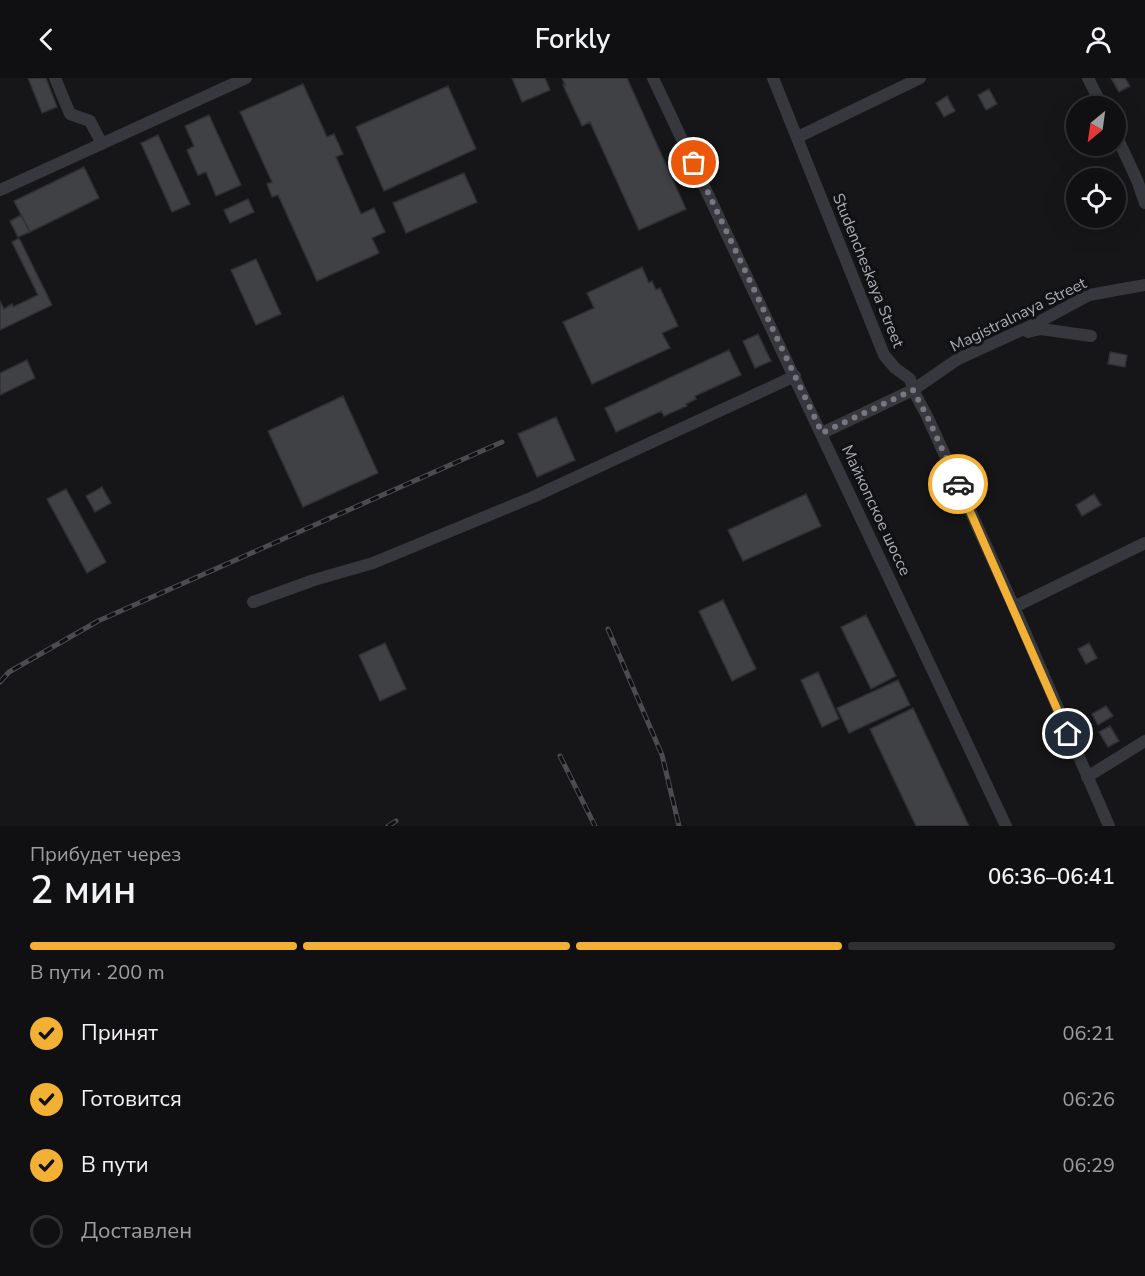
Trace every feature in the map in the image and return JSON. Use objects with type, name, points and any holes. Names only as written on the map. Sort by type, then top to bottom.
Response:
[{"type":"street","points":[[55,78],[70,114],[90,121],[102,144]]},
{"type":"street","points":[[0,190],[246,78]]},
{"type":"street","name":"Майкопское шоссе","points":[[653,78],[1006,826]]},
{"type":"street","name":"Studencheskaya Street","points":[[773,78],[884,355],[895,369],[910,379],[913,390],[1014,607],[1109,826]]},
{"type":"street","points":[[798,137],[920,78]]},
{"type":"street","points":[[1088,78],[1097,96]]},
{"type":"street","points":[[1126,156],[1145,203]]},
{"type":"street","name":"Magistralnaya Street","points":[[822,433],[913,390],[958,359],[1037,323],[1089,295],[1145,285]]},
{"type":"street","points":[[1001,339],[1041,329],[1091,336]]},
{"type":"street","points":[[253,602],[314,580],[384,559],[533,497],[795,376]]},
{"type":"street","points":[[1014,607],[1145,543]]},
{"type":"street","points":[[1087,777],[1145,741]]},
{"type":"building","points":[[28,78],[46,78],[57,107],[42,113]]},
{"type":"building","points":[[512,78],[545,78],[550,90],[522,102]]},
{"type":"building","points":[[562,78],[627,78],[686,209],[639,230],[590,122],[582,126]]},
{"type":"building","points":[[1111,78],[1125,78],[1130,86],[1119,92]]},
{"type":"building","points":[[303,84],[327,137],[334,134],[343,154],[336,157],[361,214],[374,208],[385,232],[372,238],[379,253],[317,281],[278,195],[272,197],[267,184],[272,182],[240,112]]},
{"type":"building","points":[[448,86],[476,149],[384,191],[356,127]]},
{"type":"building","points":[[989,89],[997,104],[986,110],[978,95]]},
{"type":"building","points":[[947,96],[955,111],[944,117],[936,103]]},
{"type":"building","points":[[209,115],[241,185],[216,196],[206,172],[198,175],[187,150],[194,146],[185,126]]},
{"type":"building","points":[[158,135],[190,204],[172,212],[141,143]]},
{"type":"building","points":[[84,167],[99,198],[30,232],[14,201]]},
{"type":"building","points":[[464,173],[477,202],[406,233],[393,203]]},
{"type":"building","points":[[248,199],[254,212],[230,223],[224,210]]},
{"type":"building","points":[[21,215],[30,232],[18,237],[10,221]]},
{"type":"building","points":[[19,238],[52,305],[0,330],[0,301],[4,309],[38,295],[12,242]]},
{"type":"building","points":[[256,259],[281,314],[256,325],[231,270]]},
{"type":"building","points":[[642,267],[649,283],[652,281],[656,290],[660,288],[678,326],[662,333],[670,348],[592,384],[563,322],[594,308],[587,293]]},
{"type":"building","points":[[758,334],[771,361],[755,368],[743,341]]},
{"type":"building","points":[[729,350],[741,375],[695,396],[696,399],[686,404],[687,406],[664,416],[661,411],[616,432],[605,408]]},
{"type":"building","points":[[1110,352],[1127,355],[1125,367],[1108,364]]},
{"type":"building","points":[[27,360],[35,378],[0,395],[0,373]]},
{"type":"building","points":[[343,396],[378,473],[303,507],[268,431]]},
{"type":"building","points":[[556,417],[575,460],[537,477],[518,434]]},
{"type":"building","points":[[102,487],[111,503],[95,512],[86,496]]},
{"type":"building","points":[[66,489],[106,562],[87,573],[47,499]]},
{"type":"building","points":[[806,494],[821,526],[743,561],[728,530]]},
{"type":"building","points":[[1094,494],[1101,505],[1082,516],[1076,505]]},
{"type":"building","points":[[723,600],[756,669],[732,681],[699,611]]},
{"type":"building","points":[[866,615],[896,676],[871,689],[841,627]]},
{"type":"building","points":[[385,643],[406,689],[380,701],[359,655]]},
{"type":"building","points":[[1089,643],[1097,658],[1086,664],[1078,649]]},
{"type":"building","points":[[818,672],[839,719],[822,727],[801,680]]},
{"type":"building","points":[[898,680],[910,705],[849,733],[837,708]]},
{"type":"building","points":[[1106,706],[1113,716],[1098,725],[1092,714]]},
{"type":"building","points":[[913,708],[969,826],[916,826],[870,729]]},
{"type":"building","points":[[1110,726],[1119,741],[1108,747],[1099,732]]},
{"type":"railway","points":[[0,682],[9,672],[98,621],[502,442]]},
{"type":"railway","points":[[608,629],[662,755],[679,826]]},
{"type":"railway","points":[[560,756],[595,826]]},
{"type":"railway","points":[[388,826],[396,821]]},
{"type":"way so far","points":[[694,163],[822,433],[913,390],[958,484]]},
{"type":"route","points":[[958,484],[1068,734]]}]
